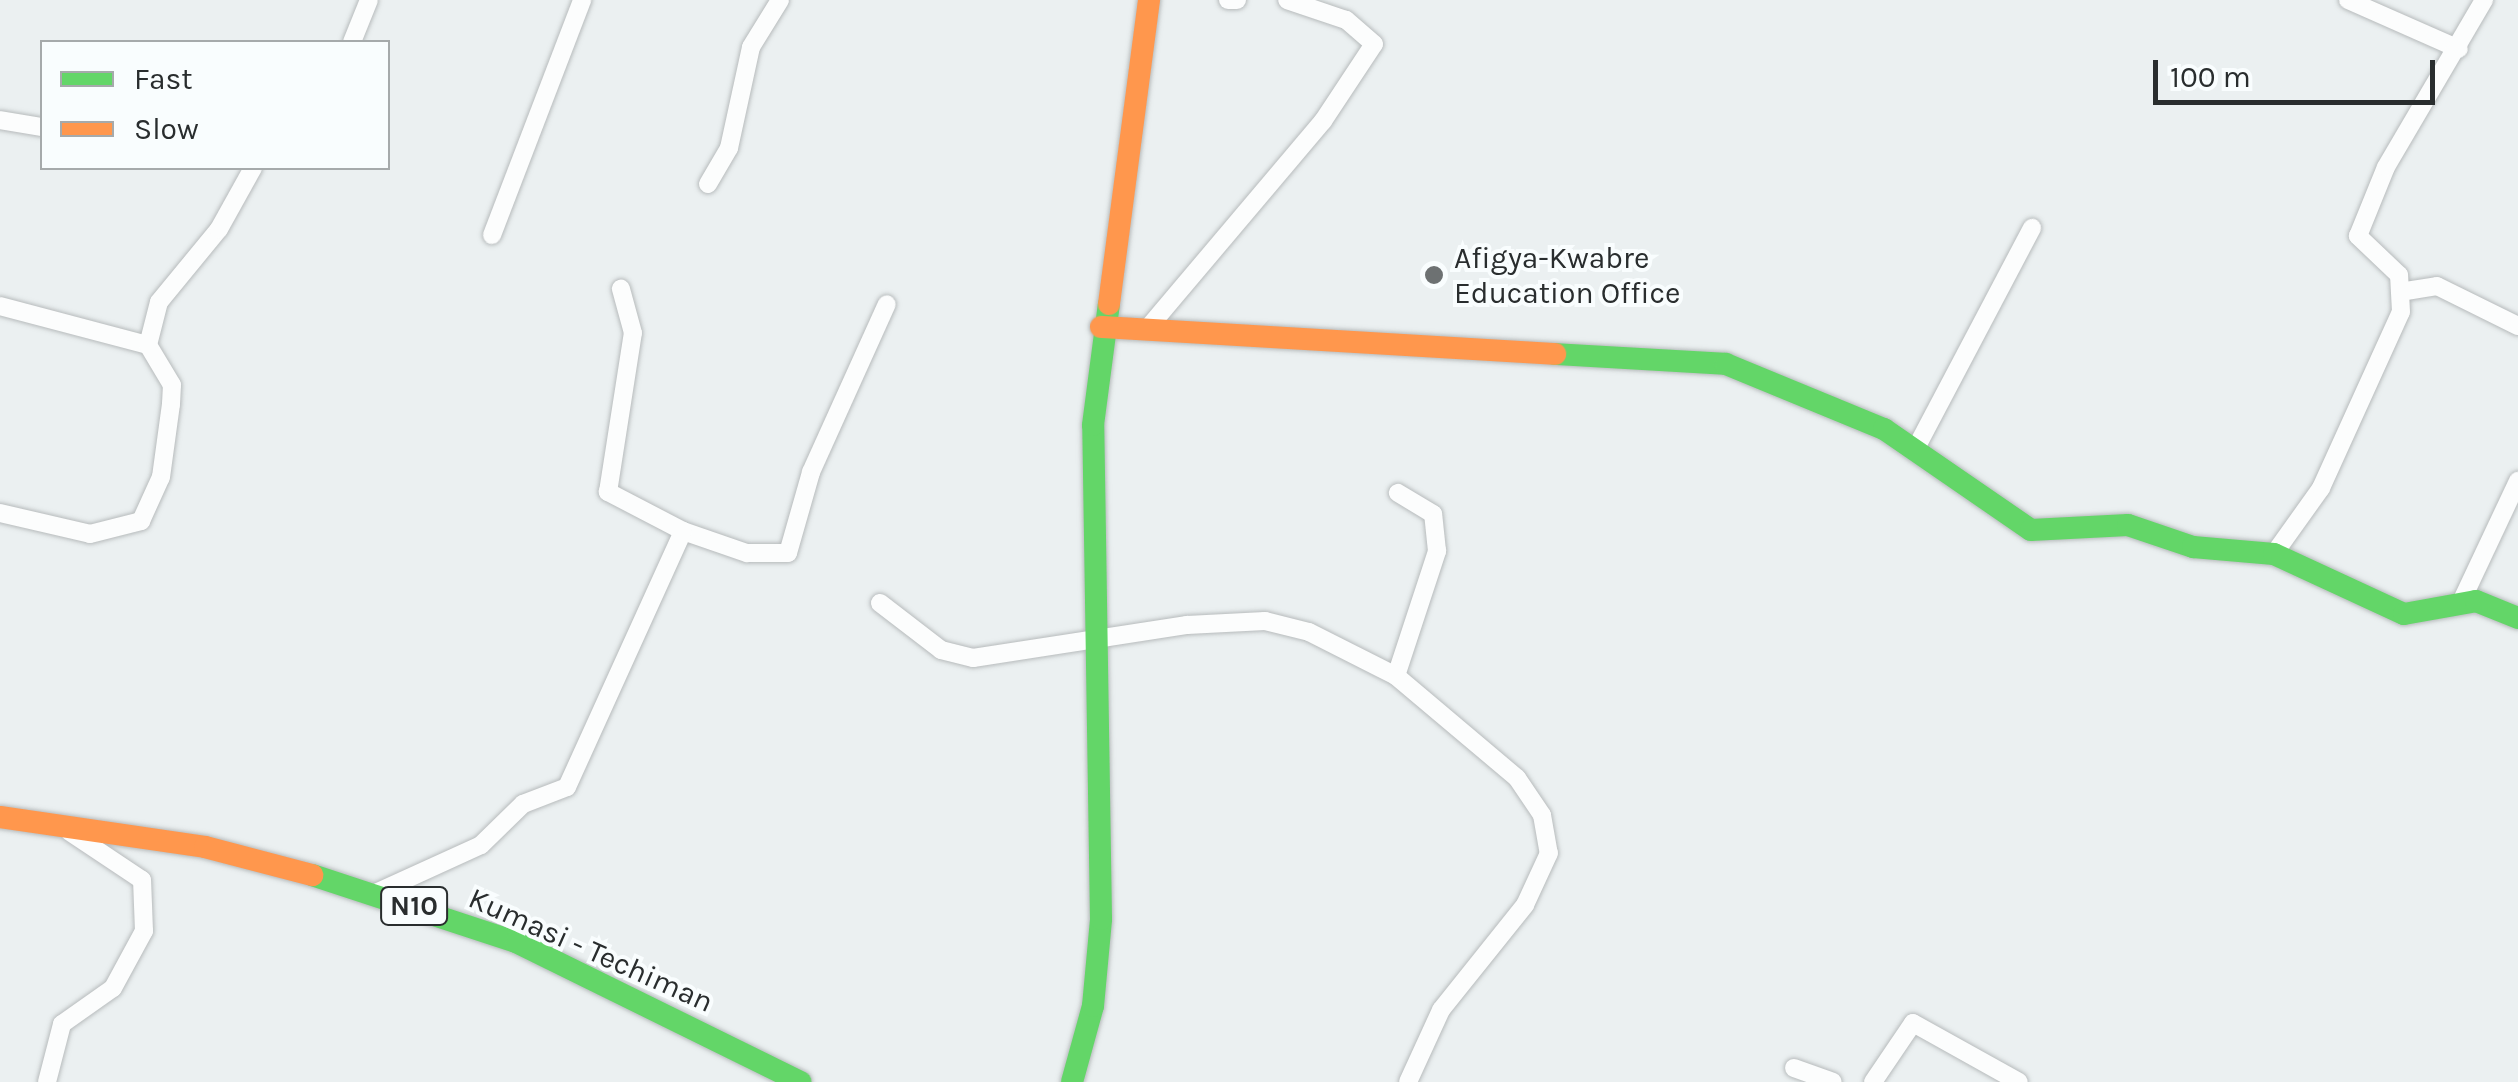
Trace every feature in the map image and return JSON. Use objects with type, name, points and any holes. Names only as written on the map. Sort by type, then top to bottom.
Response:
[{"type":"main road","points":[[1072,1082],[1100,951],[1093,646],[1102,327],[1149,0]]},
{"type":"main road","points":[[1102,327],[1709,361],[1794,387],[1916,448],[2031,530],[2128,525],[2193,547],[2274,554],[2404,614],[2462,600],[2518,618]]},
{"type":"main road","name":"Kumasi - Techiman","points":[[0,817],[53,821],[205,847],[378,892],[516,942],[800,1082]]},
{"type":"street","points":[[353,40],[369,0]]},
{"type":"street","points":[[492,235],[582,0]]},
{"type":"street","points":[[708,184],[729,148],[751,47],[780,0]]},
{"type":"street","points":[[1228,0],[1237,0]]},
{"type":"street","points":[[1148,328],[1324,121],[1374,44],[1346,20],[1287,0]]},
{"type":"street","points":[[2348,0],[2459,49]]},
{"type":"street","points":[[2406,291],[2358,236],[2386,168],[2459,49],[2484,0]]},
{"type":"street","points":[[0,120],[40,127]]},
{"type":"street","points":[[0,513],[90,534],[141,521],[161,477],[171,404],[172,385],[148,344],[159,302],[219,229],[252,170]]},
{"type":"street","points":[[1916,448],[2032,228]]},
{"type":"street","points":[[2406,291],[2437,286],[2518,326]]},
{"type":"street","points":[[621,290],[633,333],[608,492],[683,531],[747,553],[788,552],[811,472],[886,304]]},
{"type":"street","points":[[2274,554],[2321,488],[2406,291]]},
{"type":"street","points":[[0,306],[148,344]]},
{"type":"street","points":[[2462,600],[2518,481]]},
{"type":"street","points":[[1396,676],[1437,551],[1432,514],[1398,493]]},
{"type":"street","points":[[378,892],[481,846],[523,804],[567,786],[683,531]]},
{"type":"street","points":[[880,604],[942,650],[972,658],[1093,646],[1187,625],[1265,621],[1346,646],[1396,676],[1528,791],[1549,853],[1526,905],[1441,1010],[1408,1082]]},
{"type":"street","points":[[47,1082],[62,1024],[113,988],[144,931],[142,880],[53,821]]},
{"type":"street","points":[[1873,1082],[1913,1022],[2019,1082]]},
{"type":"street","points":[[1794,1068],[1833,1082]]},
{"type":"traffic: fast","points":[[1072,1082],[1093,1006],[1101,919],[1093,425],[1109,304]]},
{"type":"traffic: fast","points":[[1555,354],[1726,364],[1884,429],[2031,530],[2128,525],[2193,547],[2274,554],[2404,614],[2476,601],[2518,618]]},
{"type":"traffic: fast","points":[[312,875],[516,942],[800,1082]]},
{"type":"traffic: slow","points":[[1109,304],[1149,0]]},
{"type":"traffic: slow","points":[[1101,327],[1555,354]]},
{"type":"traffic: slow","points":[[0,817],[205,847],[312,875]]},
{"type":"place","name":"Afigya-Kwabre Education Office","points":[[1434,275]]}]
